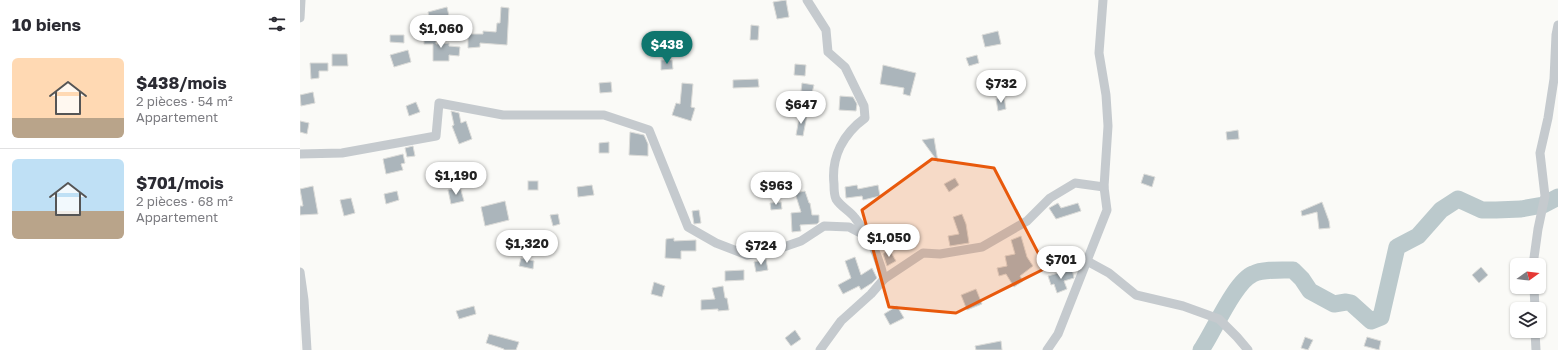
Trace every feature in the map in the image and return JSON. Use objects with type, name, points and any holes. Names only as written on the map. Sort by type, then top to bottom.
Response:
[{"type":"street","points":[[300,18],[301,0]]},
{"type":"street","points":[[807,0],[826,30],[828,52],[845,67],[864,106],[865,118],[856,125],[843,140],[835,158],[833,178],[835,198],[854,217],[868,237],[882,270],[884,279]]},
{"type":"street","points":[[1047,350],[1058,334],[1107,210],[1104,187],[1107,164],[1108,126],[1106,96],[1099,53],[1103,0]]},
{"type":"street","points":[[1534,258],[1545,196],[1540,153],[1548,118],[1554,80],[1556,35],[1558,25]]},
{"type":"street","points":[[300,154],[342,153],[436,136],[439,103],[503,115],[604,115],[649,130],[688,227],[716,243],[747,255],[775,250],[801,241],[824,226],[849,227],[868,237]]},
{"type":"street","points":[[820,350],[841,321],[871,294],[884,279],[923,253],[940,254],[982,247],[1028,222],[1050,198],[1076,183],[1104,187]]},
{"type":"street","points":[[1087,261],[1109,273],[1136,295],[1184,306],[1219,319],[1248,350]]},
{"type":"street","points":[[300,272],[304,300],[307,350]]},
{"type":"street","points":[[1535,338],[1536,350]]},
{"type":"highlighted area","points":[[932,159],[994,168],[1046,268],[956,313],[889,307],[862,210]]},
{"type":"building","points":[[786,0],[789,17],[777,19],[773,2]]},
{"type":"building","points":[[447,7],[449,16],[430,21],[428,12]]},
{"type":"building","points":[[501,7],[509,8],[507,45],[480,43],[480,47],[468,48],[468,34],[483,34],[483,31],[496,32],[497,23],[500,23]]},
{"type":"building","points":[[455,18],[467,18],[467,26],[456,26]]},
{"type":"building","points":[[751,25],[759,26],[758,40],[750,40]]},
{"type":"building","points":[[998,31],[1001,44],[985,47],[982,35]]},
{"type":"building","points":[[390,35],[404,35],[404,43],[390,42]]},
{"type":"building","points":[[424,35],[436,36],[436,44],[449,43],[449,46],[460,47],[459,56],[449,55],[449,61],[433,61],[433,44],[424,44]]},
{"type":"building","points":[[408,50],[411,62],[394,67],[390,55]]},
{"type":"building","points":[[332,54],[347,54],[348,66],[332,66]]},
{"type":"building","points":[[977,55],[979,63],[969,66],[966,58]]},
{"type":"building","points":[[661,60],[672,60],[673,69],[661,70]]},
{"type":"building","points":[[310,63],[328,63],[328,71],[319,71],[319,78],[311,79]]},
{"type":"building","points":[[795,64],[806,65],[805,76],[794,75]]},
{"type":"building","points":[[883,65],[916,73],[910,96],[903,94],[904,88],[880,84]]},
{"type":"building","points":[[758,79],[759,87],[733,88],[733,80]]},
{"type":"building","points":[[611,82],[612,92],[600,93],[599,83]]},
{"type":"building","points":[[682,83],[693,84],[691,107],[695,108],[691,121],[672,115],[676,103],[680,104]]},
{"type":"building","points":[[802,83],[814,85],[812,93],[801,91]]},
{"type":"building","points":[[313,92],[315,103],[301,106],[300,95]]},
{"type":"building","points":[[840,96],[853,97],[857,104],[856,111],[839,110]]},
{"type":"building","points":[[1004,97],[1006,109],[998,111],[996,99]]},
{"type":"building","points":[[416,102],[420,112],[409,116],[406,106]]},
{"type":"building","points":[[451,111],[459,113],[461,123],[466,121],[472,139],[459,144],[452,126],[454,125]]},
{"type":"building","points":[[800,113],[807,115],[803,136],[796,135]]},
{"type":"building","points":[[300,121],[309,123],[307,134],[300,132]]},
{"type":"building","points":[[1238,130],[1239,139],[1227,140],[1226,132]]},
{"type":"building","points":[[630,132],[644,135],[648,144],[648,156],[629,155]]},
{"type":"building","points":[[934,138],[938,162],[922,140]]},
{"type":"building","points":[[609,142],[609,153],[599,153],[599,143]]},
{"type":"building","points":[[413,146],[415,156],[407,157],[405,148]]},
{"type":"building","points":[[403,154],[405,163],[401,164],[403,170],[386,174],[383,159]]},
{"type":"building","points":[[1144,174],[1155,177],[1152,187],[1141,183]]},
{"type":"building","points":[[955,178],[959,185],[949,192],[944,184]]},
{"type":"building","points":[[528,181],[538,181],[538,190],[528,190]]},
{"type":"building","points":[[592,185],[594,195],[578,197],[577,187]]},
{"type":"building","points":[[857,185],[858,189],[878,185],[880,196],[863,200],[862,196],[846,198],[845,187]]},
{"type":"building","points":[[313,186],[318,214],[300,215],[300,206],[303,206],[300,189]]},
{"type":"building","points":[[460,187],[464,201],[451,204],[448,190]]},
{"type":"building","points":[[397,191],[399,200],[386,204],[384,194]]},
{"type":"building","points":[[805,191],[810,203],[812,215],[819,215],[819,222],[817,224],[800,225],[801,231],[792,232],[791,213],[801,212],[795,193]]},
{"type":"building","points":[[351,198],[355,213],[344,216],[340,200]]},
{"type":"building","points":[[505,201],[509,220],[485,226],[481,207]]},
{"type":"building","points":[[781,202],[782,209],[771,210],[770,203]]},
{"type":"building","points":[[1322,202],[1330,228],[1319,229],[1317,212],[1302,216],[1301,211]]},
{"type":"building","points":[[1058,203],[1061,208],[1078,203],[1081,211],[1056,219],[1049,208]]},
{"type":"building","points":[[699,210],[701,223],[694,224],[692,211]]},
{"type":"building","points":[[558,214],[560,224],[553,226],[550,215]]},
{"type":"building","points":[[962,214],[966,224],[969,243],[950,246],[948,236],[959,234],[953,217]]},
{"type":"building","points":[[1021,236],[1027,257],[1033,266],[1020,276],[1023,281],[1014,287],[1006,274],[999,276],[997,268],[1007,266],[1005,256],[1015,254],[1011,240]]},
{"type":"building","points":[[674,238],[674,241],[696,240],[696,251],[681,251],[681,259],[665,258],[666,239]]},
{"type":"building","points":[[889,249],[896,261],[887,266],[883,254]]},
{"type":"building","points":[[855,257],[861,275],[872,268],[877,278],[861,290],[859,286],[843,294],[838,285],[851,278],[845,261]]},
{"type":"building","points":[[521,258],[534,261],[533,269],[519,266]]},
{"type":"building","points":[[766,259],[768,270],[756,272],[754,262]]},
{"type":"building","points":[[1481,267],[1488,275],[1479,283],[1472,275]]},
{"type":"building","points":[[1072,269],[1074,278],[1064,281],[1067,289],[1057,293],[1054,284],[1051,285],[1048,276]]},
{"type":"building","points":[[744,270],[744,280],[725,281],[725,271]]},
{"type":"building","points":[[654,282],[665,286],[662,297],[651,294]]},
{"type":"building","points":[[723,286],[729,310],[701,310],[701,300],[715,299],[712,288]]},
{"type":"building","points":[[976,289],[982,304],[967,310],[961,295]]},
{"type":"building","points":[[474,306],[476,314],[459,319],[456,311]]},
{"type":"building","points":[[897,306],[904,318],[890,325],[884,314]]},
{"type":"building","points":[[795,330],[801,339],[791,346],[785,338]]},
{"type":"building","points":[[489,334],[519,342],[516,350],[504,350],[486,343]]},
{"type":"building","points":[[1305,337],[1313,340],[1308,350],[1301,348]]},
{"type":"building","points":[[1367,337],[1381,341],[1379,350],[1364,346]]},
{"type":"building","points":[[1001,341],[1002,350],[976,350],[975,346]]},
{"type":"waterway","points":[[1201,350],[1239,286],[1246,279],[1257,272],[1293,270],[1302,279],[1310,291],[1334,304],[1346,302],[1351,303],[1371,321],[1381,317],[1397,247],[1418,236],[1441,210],[1458,199],[1482,210],[1496,210],[1521,209],[1543,205],[1558,197]]}]
